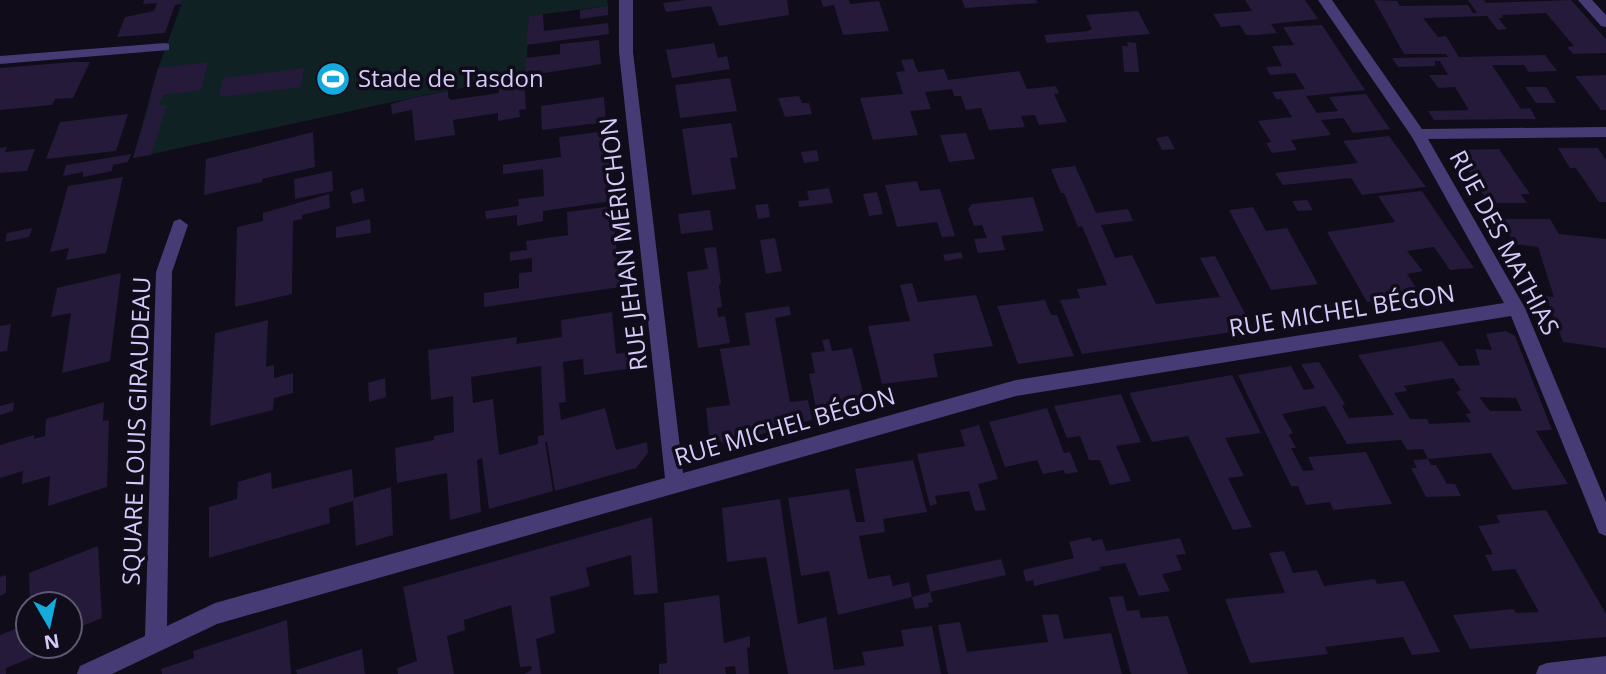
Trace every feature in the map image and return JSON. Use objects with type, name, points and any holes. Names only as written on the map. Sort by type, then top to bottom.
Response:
[{"type":"street","name":"RUE JEHAN MÉRICHON","points":[[626,0],[626,52],[676,483]]},
{"type":"street","name":"RUE DES MATHIAS","points":[[1325,0],[1418,134],[1516,308],[1606,526]]},
{"type":"street","points":[[1585,0],[1606,23]]},
{"type":"street","points":[[1418,134],[1606,132]]},
{"type":"street","name":"SQUARE LOUIS GIRAUDEAU","points":[[156,641],[164,272],[180,225]]},
{"type":"street","name":"RUE MICHEL BÉGON","points":[[88,674],[215,614],[1016,388],[1516,308]]},
{"type":"street","points":[[1547,674],[1606,667]]},
{"type":"lane","points":[[0,60],[165,47]]},
{"type":"shaded area","name":"Stade de Tasdon","points":[[183,0],[607,0],[608,6],[529,16],[526,76],[133,158],[158,68]]},
{"type":"building","points":[[144,0],[183,0],[181,4],[175,5],[165,33],[117,37],[125,17],[154,11],[157,3],[143,4]]},
{"type":"building","points":[[686,0],[787,0],[789,15],[719,26],[711,6],[666,12],[663,3]]},
{"type":"building","points":[[821,0],[849,0],[850,4],[879,1],[889,31],[843,35],[834,5],[823,7]]},
{"type":"building","points":[[962,0],[1036,0],[1038,3],[965,8]]},
{"type":"building","points":[[1245,0],[1305,0],[1318,19],[1271,24],[1277,33],[1256,35],[1246,35],[1240,25],[1221,27],[1213,14],[1252,11]]},
{"type":"building","points":[[1374,0],[1397,1],[1400,6],[1468,5],[1473,13],[1477,13],[1468,0],[1484,0],[1486,3],[1571,0],[1606,39],[1606,53],[1573,54],[1567,47],[1574,46],[1546,13],[1502,15],[1503,18],[1498,18],[1507,29],[1498,30],[1487,16],[1423,18],[1438,37],[1446,36],[1459,57],[1545,55],[1557,71],[1529,72],[1524,65],[1492,65],[1521,109],[1530,108],[1536,119],[1434,120],[1428,111],[1469,110],[1455,87],[1438,88],[1429,75],[1448,75],[1440,61],[1435,61],[1435,66],[1398,67],[1392,58],[1448,57],[1446,54],[1404,54]]},
{"type":"building","points":[[608,6],[608,15],[580,19],[580,10]]},
{"type":"building","points":[[1138,11],[1150,34],[1047,43],[1044,35],[1088,31],[1092,29],[1086,15]]},
{"type":"building","points":[[543,14],[544,31],[608,23],[609,34],[526,45],[529,16]]},
{"type":"building","points":[[1322,25],[1365,90],[1306,96],[1317,113],[1338,111],[1329,97],[1366,94],[1390,129],[1353,133],[1343,118],[1321,120],[1331,135],[1291,140],[1297,150],[1272,153],[1266,143],[1271,142],[1258,121],[1292,117],[1281,99],[1276,99],[1272,92],[1305,89],[1295,73],[1270,75],[1266,67],[1282,66],[1272,46],[1294,45],[1283,27]]},
{"type":"building","points":[[599,40],[601,64],[526,76],[525,58],[560,54],[560,44]]},
{"type":"building","points":[[1127,42],[1136,43],[1139,72],[1124,72],[1122,46],[1128,46]]},
{"type":"building","points":[[714,43],[718,58],[727,56],[730,69],[672,78],[666,50]]},
{"type":"building","points":[[913,59],[918,72],[944,69],[948,80],[1019,71],[1027,89],[1056,86],[1059,93],[1054,94],[1067,122],[1039,125],[1035,115],[1021,116],[1025,127],[989,130],[981,108],[966,110],[961,96],[954,96],[952,89],[925,92],[931,109],[910,111],[918,135],[873,140],[860,98],[903,94],[896,72],[905,71],[901,60]]},
{"type":"building","points":[[90,62],[73,98],[55,99],[52,105],[0,110],[0,68]]},
{"type":"building","points":[[208,62],[201,90],[163,95],[159,105],[167,105],[151,155],[133,158],[158,68]]},
{"type":"building","points":[[304,68],[301,87],[219,97],[223,78]]},
{"type":"building","points":[[1606,75],[1606,110],[1601,110],[1575,76]]},
{"type":"building","points":[[524,77],[526,109],[519,110],[520,117],[498,121],[498,113],[453,120],[455,135],[415,141],[412,110],[392,114],[391,104],[412,98],[448,91],[451,100],[499,93],[498,81]]},
{"type":"building","points":[[730,78],[737,111],[680,118],[675,85]]},
{"type":"building","points":[[1525,87],[1546,87],[1556,103],[1536,103]]},
{"type":"building","points":[[799,96],[802,103],[809,103],[812,114],[785,117],[778,98]]},
{"type":"building","points":[[604,97],[606,122],[542,130],[541,106]]},
{"type":"building","points":[[128,114],[116,151],[46,159],[60,122]]},
{"type":"building","points":[[731,123],[738,157],[730,158],[736,189],[692,195],[682,129]]},
{"type":"building","points":[[606,131],[612,201],[543,211],[543,221],[517,226],[517,215],[486,219],[485,211],[519,206],[518,199],[544,196],[543,169],[503,174],[503,165],[561,157],[559,137]]},
{"type":"building","points":[[313,132],[315,167],[204,195],[206,159]]},
{"type":"building","points":[[966,133],[975,159],[949,162],[940,135]]},
{"type":"building","points":[[1168,136],[1175,149],[1162,150],[1156,138]]},
{"type":"building","points":[[1389,136],[1426,187],[1362,195],[1351,178],[1283,185],[1275,173],[1358,163],[1343,141]]},
{"type":"building","points":[[7,147],[5,152],[35,149],[27,171],[0,173],[0,148]]},
{"type":"building","points":[[1558,148],[1598,148],[1606,160],[1606,202],[1599,202],[1576,168],[1570,168]]},
{"type":"building","points":[[1499,149],[1530,194],[1521,194],[1527,203],[1489,203],[1455,150]]},
{"type":"building","points":[[817,150],[819,161],[804,163],[801,152]]},
{"type":"building","points":[[131,154],[128,162],[113,165],[112,171],[83,177],[83,172],[63,176],[66,165]]},
{"type":"building","points":[[1075,166],[1096,213],[1128,209],[1133,221],[1101,225],[1115,258],[1132,255],[1156,304],[1220,297],[1200,258],[1215,256],[1253,329],[1082,354],[1060,300],[1080,298],[1077,289],[1107,285],[1082,226],[1078,227],[1051,169]]},
{"type":"building","points":[[332,171],[333,191],[295,199],[294,179]]},
{"type":"building","points":[[123,177],[106,253],[66,260],[69,248],[50,252],[68,186]]},
{"type":"building","points":[[917,181],[920,191],[940,189],[955,236],[942,237],[937,222],[897,227],[885,185]]},
{"type":"building","points":[[363,188],[365,201],[353,204],[350,192]]},
{"type":"building","points":[[829,188],[833,203],[799,207],[798,201],[809,200],[807,191]]},
{"type":"building","points":[[1422,191],[1474,268],[1450,270],[1434,247],[1407,251],[1423,271],[1407,274],[1424,300],[1392,306],[1388,300],[1367,302],[1327,232],[1395,222],[1378,196]]},
{"type":"building","points":[[877,192],[883,214],[869,216],[863,194]]},
{"type":"building","points":[[329,194],[330,208],[302,215],[302,219],[293,221],[292,294],[235,307],[237,227],[263,221],[263,213]]},
{"type":"building","points":[[1033,197],[1044,231],[1001,236],[1005,250],[978,253],[974,239],[987,238],[982,225],[974,226],[968,209],[972,204]]},
{"type":"building","points":[[1307,200],[1313,210],[1298,211],[1292,201]]},
{"type":"building","points":[[768,204],[770,217],[758,219],[755,205]]},
{"type":"building","points":[[613,206],[615,237],[612,238],[613,245],[616,244],[620,287],[484,307],[484,293],[519,288],[519,273],[532,272],[532,258],[510,261],[510,252],[527,250],[526,241],[568,235],[567,212]]},
{"type":"building","points":[[1253,207],[1266,231],[1287,228],[1318,284],[1271,290],[1229,210]]},
{"type":"building","points":[[710,210],[713,230],[681,234],[678,214]]},
{"type":"building","points":[[370,219],[371,233],[336,238],[336,227]]},
{"type":"building","points":[[1500,219],[1550,219],[1559,234],[1606,239],[1606,348],[1563,342],[1546,296],[1554,297],[1538,247],[1515,244]]},
{"type":"building","points":[[32,228],[29,237],[5,242],[7,233]]},
{"type":"building","points":[[775,238],[782,271],[766,274],[760,240]]},
{"type":"building","points":[[716,247],[722,307],[717,308],[718,317],[725,316],[730,343],[698,348],[687,272],[708,269],[704,248]]},
{"type":"building","points":[[961,252],[963,258],[945,261],[943,255]]},
{"type":"building","points":[[121,273],[110,361],[62,373],[71,313],[51,317],[57,288]]},
{"type":"building","points":[[912,283],[918,302],[976,295],[993,346],[933,354],[938,377],[882,384],[868,326],[910,321],[900,285]]},
{"type":"building","points":[[1045,300],[1051,315],[1057,315],[1074,356],[1018,364],[997,306]]},
{"type":"building","points":[[789,306],[791,315],[775,318],[790,402],[808,400],[812,420],[725,444],[709,435],[706,408],[730,405],[720,349],[750,345],[745,313]]},
{"type":"building","points":[[612,312],[616,354],[638,350],[640,367],[584,375],[583,359],[563,362],[566,402],[559,403],[561,420],[605,408],[616,450],[647,442],[648,453],[636,468],[555,491],[545,442],[553,491],[489,509],[482,458],[477,460],[481,512],[450,520],[447,473],[397,483],[395,448],[434,440],[434,436],[454,432],[453,396],[431,400],[428,350],[517,337],[516,344],[562,337],[561,320]],"holes":[[[541,366],[544,435],[538,436],[538,444],[499,455],[493,399],[473,403],[471,377]]]},
{"type":"building","points":[[268,320],[266,367],[274,365],[274,378],[293,373],[293,393],[274,398],[273,410],[210,426],[215,333]]},
{"type":"building","points":[[11,324],[7,351],[0,352],[0,326]]},
{"type":"building","points":[[1505,331],[1515,336],[1552,430],[1536,431],[1568,484],[1513,490],[1491,453],[1428,459],[1423,449],[1407,450],[1401,440],[1347,444],[1325,406],[1282,414],[1293,433],[1289,435],[1296,448],[1291,448],[1303,471],[1314,470],[1308,457],[1366,452],[1392,504],[1333,510],[1330,502],[1306,505],[1298,486],[1291,486],[1238,375],[1291,366],[1304,390],[1315,388],[1301,364],[1319,362],[1345,404],[1342,406],[1349,418],[1394,415],[1358,355],[1442,341],[1459,366],[1480,365],[1475,349],[1492,350],[1486,334]],"holes":[[[1453,378],[1461,390],[1456,392],[1471,413],[1465,414],[1471,422],[1429,424],[1427,419],[1410,419],[1394,393],[1407,391],[1404,386]],[[1479,397],[1516,398],[1522,411],[1490,411]]]},
{"type":"building","points":[[829,339],[832,351],[852,348],[866,405],[818,418],[809,374],[815,373],[811,353],[825,351],[822,340]]},
{"type":"building","points":[[1232,375],[1261,433],[1225,438],[1244,476],[1228,478],[1252,527],[1233,530],[1188,436],[1152,442],[1129,393]]},
{"type":"building","points":[[385,378],[386,397],[369,402],[368,383]]},
{"type":"building","points":[[1121,394],[1141,442],[1116,446],[1131,481],[1110,485],[1100,460],[1089,460],[1080,436],[1067,438],[1054,406]]},
{"type":"building","points":[[14,402],[13,411],[0,415],[0,406]]},
{"type":"building","points":[[104,402],[103,421],[109,420],[107,487],[48,506],[50,476],[22,484],[23,471],[0,478],[0,445],[34,435],[34,439],[45,436],[46,419]]},
{"type":"building","points":[[1047,408],[1064,453],[1070,452],[1078,472],[1065,474],[1064,470],[1043,474],[1037,460],[1005,467],[989,422]]},
{"type":"building","points":[[979,425],[998,479],[978,484],[986,510],[975,511],[969,491],[935,496],[937,504],[930,506],[917,454],[965,446],[960,430]]},
{"type":"building","points":[[1428,459],[1431,465],[1436,465],[1447,484],[1455,484],[1461,496],[1426,497],[1411,468],[1417,468],[1413,460]]},
{"type":"building","points":[[913,460],[927,512],[883,519],[885,532],[859,536],[868,579],[890,575],[893,586],[909,582],[912,597],[838,615],[829,571],[801,576],[788,498],[849,489],[856,522],[865,522],[855,469]]},
{"type":"building","points":[[352,469],[354,498],[391,487],[393,535],[356,546],[353,501],[329,508],[330,523],[209,558],[209,507],[237,499],[238,482],[271,472],[272,489]]},
{"type":"building","points":[[780,499],[798,624],[826,617],[834,670],[865,665],[862,652],[904,646],[901,630],[932,626],[941,674],[788,674],[766,557],[727,562],[722,508]]},
{"type":"building","points":[[1546,510],[1606,614],[1606,637],[1470,649],[1453,615],[1514,609],[1516,613],[1539,612],[1515,569],[1493,571],[1485,555],[1493,554],[1478,526],[1500,523],[1496,515]]},
{"type":"building","points":[[652,517],[658,593],[634,595],[631,555],[586,568],[590,586],[550,597],[555,633],[536,639],[541,674],[524,674],[532,670],[531,666],[520,667],[511,605],[464,620],[465,630],[447,636],[454,674],[398,674],[397,668],[417,661],[403,587]]},
{"type":"building","points":[[1090,537],[1092,541],[1102,539],[1106,551],[1180,538],[1186,554],[1176,555],[1182,570],[1162,574],[1170,591],[1139,596],[1125,563],[1100,567],[1101,570],[1034,586],[1033,580],[1026,582],[1023,570],[1074,558],[1069,542]]},
{"type":"building","points":[[98,546],[102,618],[84,625],[84,590],[30,590],[29,573]]},
{"type":"building","points":[[1284,551],[1293,573],[1317,570],[1324,586],[1375,579],[1377,584],[1404,581],[1440,652],[1412,655],[1403,637],[1325,647],[1328,654],[1250,663],[1225,599],[1285,593],[1269,553]]},
{"type":"building","points":[[1001,559],[1006,575],[930,592],[926,575]]},
{"type":"building","points":[[6,575],[6,593],[0,596],[0,577]]},
{"type":"building","points":[[930,592],[933,602],[928,603],[929,607],[915,609],[912,597]]},
{"type":"building","points":[[719,595],[724,643],[750,636],[750,647],[747,648],[749,674],[736,674],[735,666],[725,667],[726,674],[659,674],[659,664],[667,663],[664,603]]},
{"type":"building","points":[[1123,596],[1127,611],[1139,610],[1141,618],[1168,616],[1188,674],[1131,674],[1109,597]]},
{"type":"building","points":[[1058,614],[1064,639],[1111,633],[1122,674],[948,674],[938,625],[960,622],[967,652],[1048,642],[1042,615]]},
{"type":"building","points":[[287,620],[291,674],[162,674],[161,669],[194,658],[193,651]]},
{"type":"building","points":[[14,630],[14,660],[26,660],[6,668],[6,674],[0,674],[0,635]]},
{"type":"building","points":[[362,649],[365,674],[297,674],[296,670]]},
{"type":"place","name":"Stade de Tasdon","points":[[333,79]]}]
